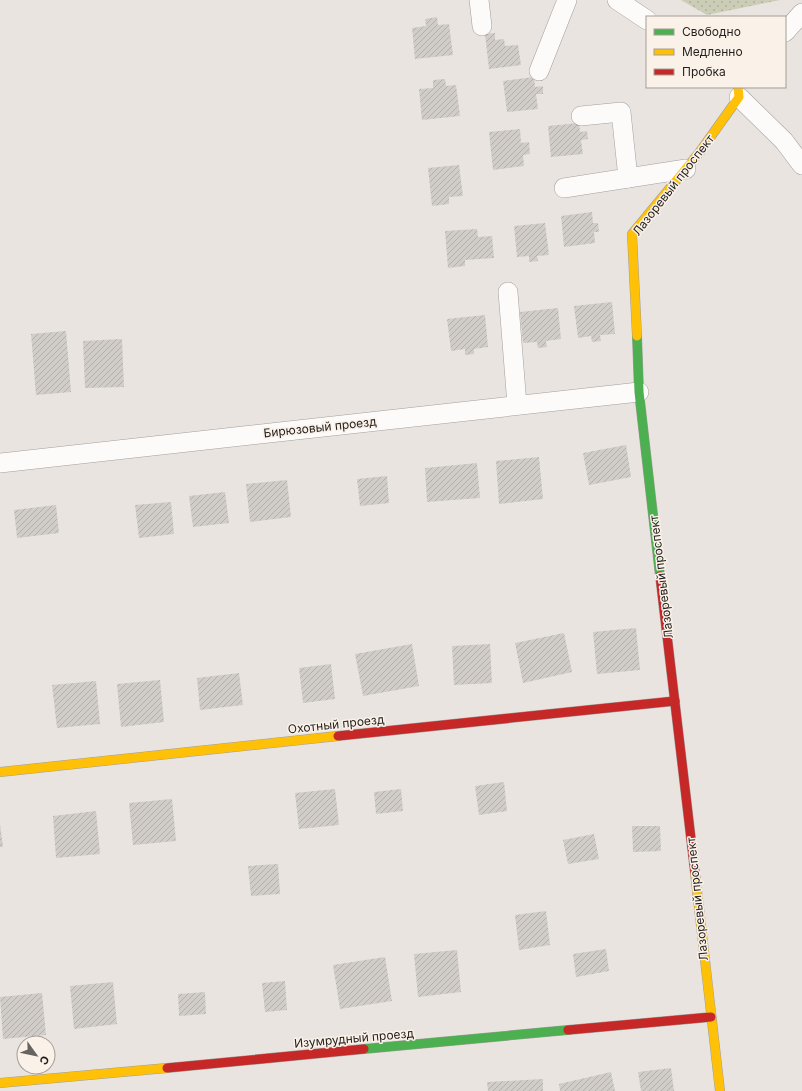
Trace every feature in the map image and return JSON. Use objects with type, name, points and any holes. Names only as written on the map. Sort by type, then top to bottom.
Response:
[{"type":"street","points":[[479,0],[482,26]]},
{"type":"street","points":[[539,71],[567,0]]},
{"type":"street","points":[[617,0],[646,19]]},
{"type":"street","points":[[786,31],[802,13]]},
{"type":"street","name":"Лазоревый проспект","points":[[720,1091],[639,392],[632,234],[686,169],[738,92],[793,140],[802,165]]},
{"type":"street","points":[[581,116],[620,112],[628,178]]},
{"type":"street","points":[[564,188],[686,169]]},
{"type":"street","points":[[508,292],[517,405]]},
{"type":"street","name":"Бирюзовый проезд","points":[[0,464],[639,392]]},
{"type":"street","name":"Охотный проезд","points":[[0,772],[675,701]]},
{"type":"street","name":"Изумрудный проезд","points":[[0,1083],[711,1017]]},
{"type":"green space","points":[[681,0],[780,0],[707,15]]},
{"type":"building","points":[[437,17],[438,25],[449,24],[453,55],[415,59],[412,28],[426,26],[425,19]]},
{"type":"building","points":[[495,33],[495,40],[504,39],[505,46],[518,45],[521,65],[489,69],[485,34]]},
{"type":"building","points":[[534,77],[535,87],[543,86],[543,94],[536,94],[538,109],[507,112],[503,81]]},
{"type":"building","points":[[445,79],[446,86],[456,85],[460,116],[422,120],[419,89],[433,88],[433,80]]},
{"type":"building","points":[[579,123],[580,132],[587,131],[588,139],[581,140],[583,154],[551,157],[548,126]]},
{"type":"building","points":[[520,129],[521,143],[529,142],[530,154],[523,155],[524,166],[493,170],[489,132]]},
{"type":"building","points":[[459,165],[463,196],[449,197],[449,204],[432,206],[428,168]]},
{"type":"building","points":[[592,212],[593,223],[598,223],[599,232],[594,232],[595,243],[564,247],[561,216]]},
{"type":"building","points":[[545,223],[549,255],[537,256],[538,261],[529,262],[529,256],[517,257],[514,226]]},
{"type":"building","points":[[477,229],[478,237],[492,236],[494,258],[465,260],[465,266],[448,268],[445,231]]},
{"type":"building","points":[[612,302],[615,334],[600,335],[601,341],[592,342],[591,336],[578,338],[574,306]]},
{"type":"building","points":[[558,308],[561,339],[546,341],[547,347],[538,348],[537,342],[523,343],[520,312]]},
{"type":"building","points":[[485,315],[488,347],[474,349],[474,354],[465,355],[465,349],[451,351],[447,319]]},
{"type":"building","points":[[66,331],[71,392],[36,395],[31,334]]},
{"type":"building","points":[[122,339],[124,387],[85,388],[83,341]]},
{"type":"building","points":[[626,445],[631,477],[589,485],[583,453]]},
{"type":"building","points":[[539,457],[543,499],[499,504],[496,461]]},
{"type":"building","points":[[477,463],[480,498],[427,502],[425,468]]},
{"type":"building","points":[[387,476],[389,503],[360,506],[357,479]]},
{"type":"building","points":[[287,480],[291,517],[250,522],[246,484]]},
{"type":"building","points":[[225,492],[229,523],[193,527],[189,496]]},
{"type":"building","points":[[171,502],[174,534],[139,538],[135,505]]},
{"type":"building","points":[[56,505],[59,533],[17,538],[14,510]]},
{"type":"building","points":[[636,628],[640,670],[597,674],[593,632]]},
{"type":"building","points":[[564,633],[572,672],[523,683],[515,643]]},
{"type":"building","points":[[412,644],[419,686],[363,696],[355,654]]},
{"type":"building","points":[[490,644],[492,683],[454,685],[452,646]]},
{"type":"building","points":[[331,664],[335,699],[303,703],[299,668]]},
{"type":"building","points":[[239,673],[243,705],[200,710],[197,678]]},
{"type":"building","points":[[160,680],[164,722],[121,727],[117,684]]},
{"type":"building","points":[[96,681],[100,724],[57,728],[52,685]]},
{"type":"building","points":[[504,782],[507,811],[479,815],[475,786]]},
{"type":"building","points":[[335,789],[339,825],[299,829],[295,793]]},
{"type":"building","points":[[401,789],[403,811],[376,814],[374,792]]},
{"type":"building","points":[[172,799],[176,841],[133,845],[129,803]]},
{"type":"building","points":[[96,811],[100,854],[56,858],[53,816]]},
{"type":"building","points":[[0,824],[3,847],[0,847]]},
{"type":"building","points":[[632,826],[660,826],[661,851],[633,852]]},
{"type":"building","points":[[594,834],[599,859],[568,864],[563,840]]},
{"type":"building","points":[[278,864],[280,894],[251,896],[248,866]]},
{"type":"building","points":[[546,911],[550,945],[519,950],[515,915]]},
{"type":"building","points":[[606,949],[609,971],[576,977],[573,954]]},
{"type":"building","points":[[457,950],[461,992],[418,997],[414,954]]},
{"type":"building","points":[[385,957],[392,1001],[340,1009],[333,965]]},
{"type":"building","points":[[285,981],[287,1010],[265,1012],[262,983]]},
{"type":"building","points":[[113,982],[117,1024],[74,1029],[70,986]]},
{"type":"building","points":[[205,992],[206,1014],[179,1016],[178,994]]},
{"type":"building","points":[[42,993],[46,1035],[16,1035],[16,1038],[3,1039],[0,997]]},
{"type":"building","points":[[671,1068],[674,1091],[641,1091],[638,1072]]},
{"type":"building","points":[[611,1072],[615,1091],[560,1091],[559,1084]]},
{"type":"building","points":[[543,1079],[543,1091],[488,1091],[487,1082]]},
{"type":"traffic: fast","points":[[637,336],[639,392],[660,576]]},
{"type":"traffic: fast","points":[[364,1049],[568,1030]]},
{"type":"traffic: slow","points":[[637,336],[632,234],[699,153],[739,97],[738,88]]},
{"type":"traffic: slow","points":[[0,772],[338,736]]},
{"type":"traffic: slow","points":[[695,873],[720,1091]]},
{"type":"traffic: slow","points":[[0,1083],[167,1068]]},
{"type":"traffic: jam","points":[[660,576],[695,873]]},
{"type":"traffic: jam","points":[[338,736],[675,701]]},
{"type":"traffic: jam","points":[[568,1030],[711,1017]]},
{"type":"traffic: jam","points":[[167,1068],[364,1049]]}]
